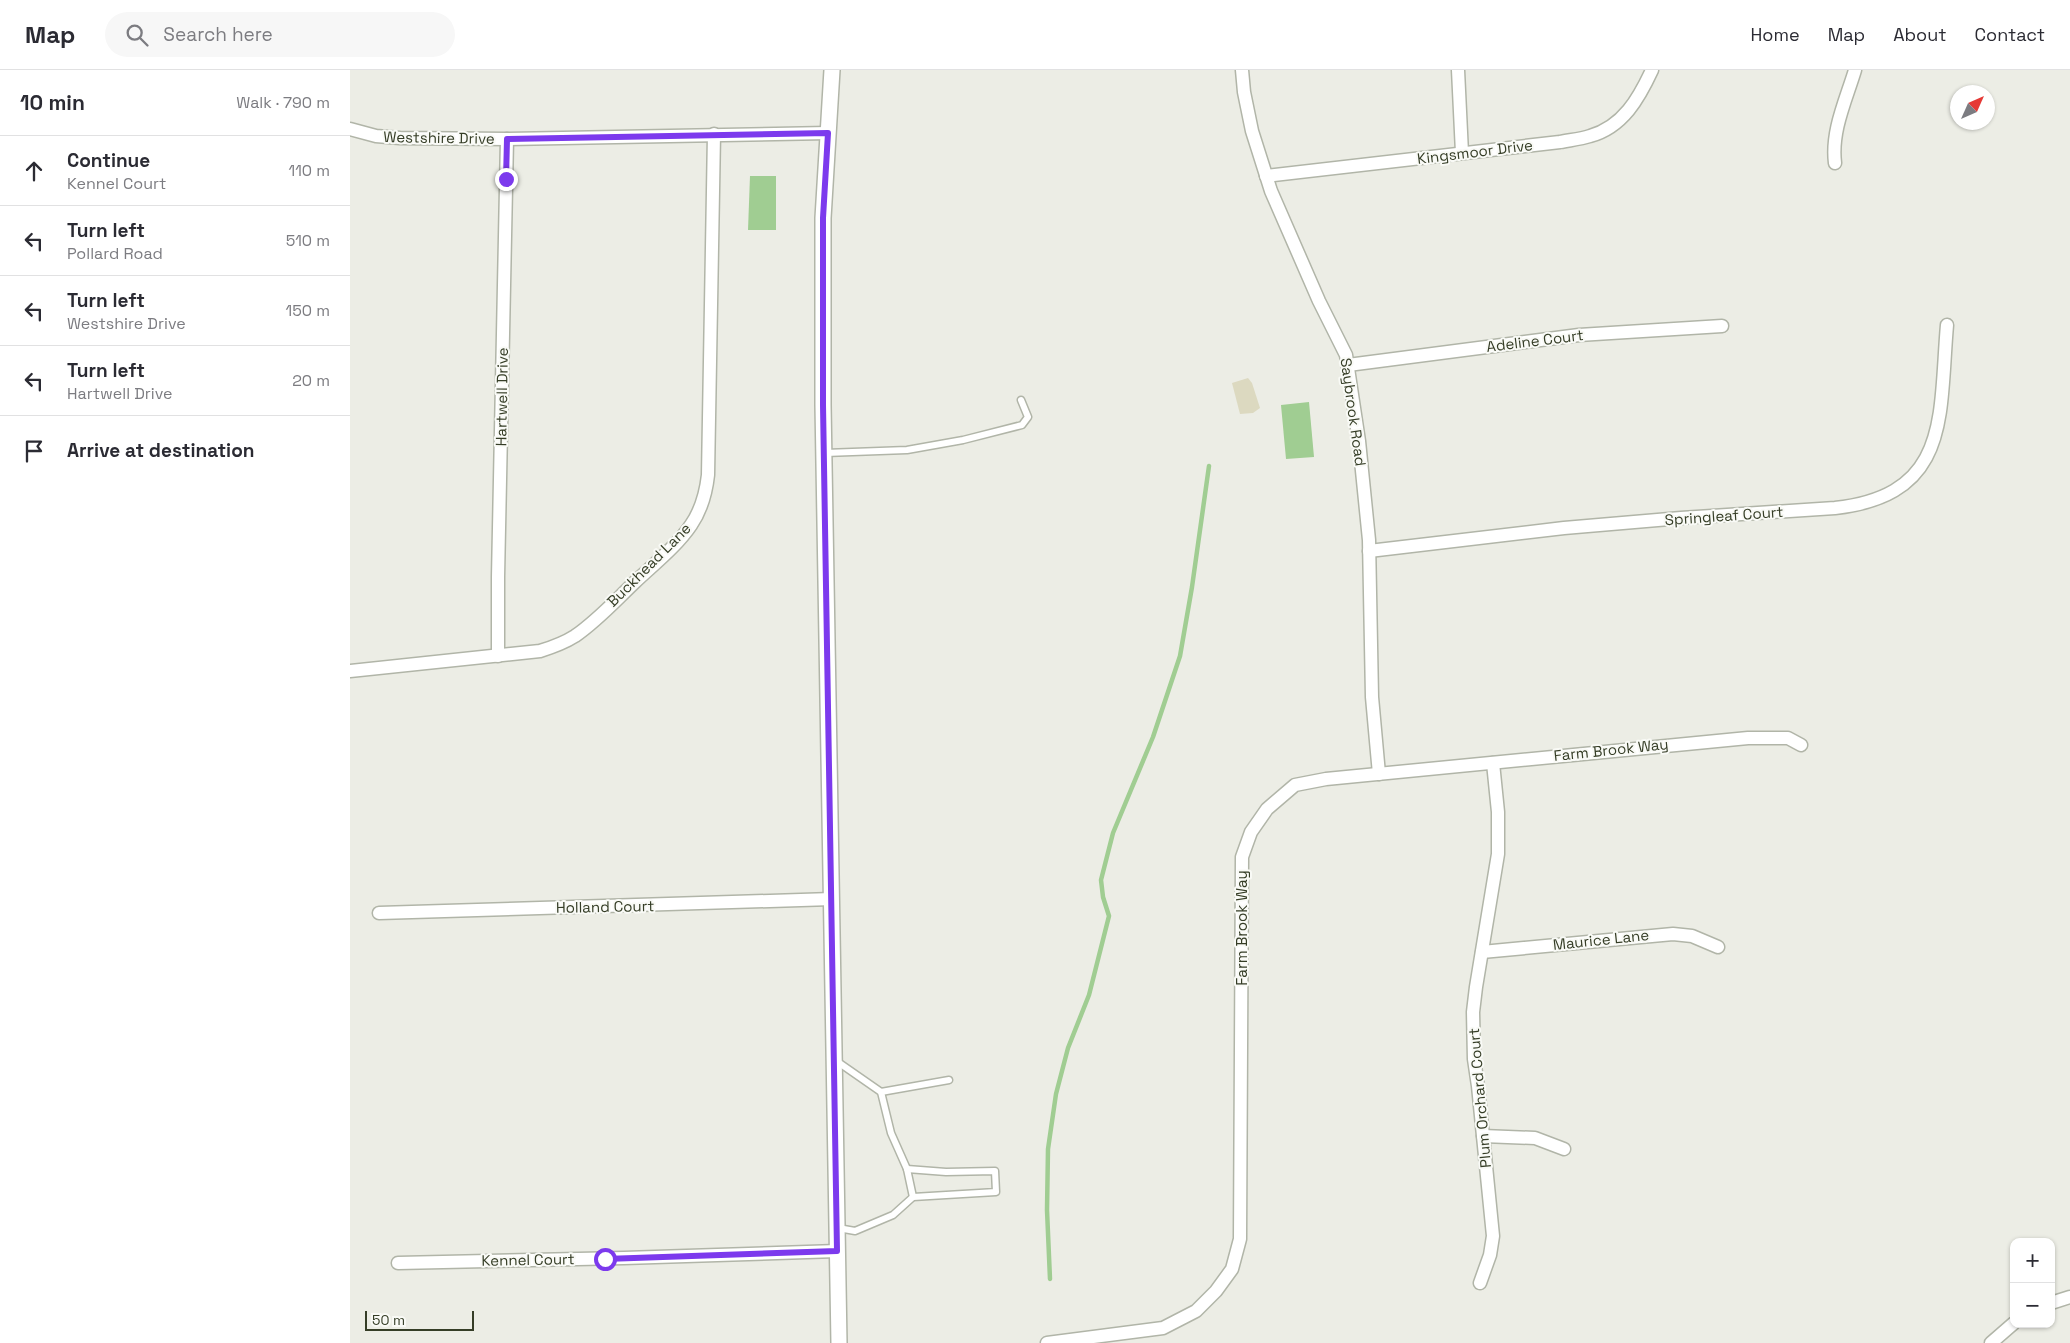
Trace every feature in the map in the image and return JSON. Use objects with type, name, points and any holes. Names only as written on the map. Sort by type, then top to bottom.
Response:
[{"type":"street","points":[[832,70],[823,218],[824,452],[839,1343]]},
{"type":"street","name":"Saybrook Road","points":[[1242,70],[1244,92],[1252,130],[1266,176],[1297,252],[1346,355],[1358,441],[1369,551],[1372,697],[1379,774]]},
{"type":"street","points":[[1458,70],[1462,153]]},
{"type":"street","name":"Kingsmoor Drive","points":[[1266,176],[1560,142],[1592,136],[1610,127],[1627,114],[1643,90],[1652,70]]},
{"type":"street","points":[[1835,163],[1834,152],[1837,125],[1855,70]]},
{"type":"street","name":"Westshire Drive","points":[[350,129],[376,136],[400,138],[507,139],[828,133]]},
{"type":"street","name":"Buckhead Lane","points":[[350,671],[540,651],[559,645],[576,635],[678,541],[691,526],[700,510],[708,475],[714,134]]},
{"type":"street","name":"Hartwell Drive","points":[[498,656],[507,139]]},
{"type":"street","name":"Springleaf Court","points":[[1369,551],[1564,528],[1836,508],[1858,506],[1874,501],[1892,493],[1912,477],[1934,443],[1938,424],[1947,325]]},
{"type":"street","name":"Adeline Court","points":[[1348,366],[1579,335],[1722,326]]},
{"type":"street","name":"Farm Brook Way","points":[[1047,1343],[1163,1328],[1196,1311],[1216,1291],[1232,1269],[1240,1239],[1242,857],[1251,832],[1267,809],[1295,785],[1326,779],[1748,738],[1788,738],[1801,744]]},
{"type":"street","name":"Plum Orchard Court","points":[[1480,1283],[1490,1255],[1493,1236],[1474,1059],[1473,1022],[1476,987],[1498,854],[1498,812],[1493,762]]},
{"type":"street","name":"Holland Court","points":[[379,913],[832,900]]},
{"type":"street","name":"Maurice Lane","points":[[1482,952],[1673,934],[1692,936],[1718,946]]},
{"type":"street","points":[[1483,1136],[1535,1138],[1564,1149]]},
{"type":"street","name":"Kennel Court","points":[[398,1263],[837,1251]]},
{"type":"street","points":[[2055,1302],[2070,1297]]},
{"type":"street","points":[[1991,1343],[2010,1326]]},
{"type":"lane","points":[[824,452],[907,450],[963,440],[1022,425],[1028,417],[1021,400]]},
{"type":"lane","points":[[835,1059],[881,1092],[891,1133],[907,1169],[912,1197]]},
{"type":"lane","points":[[881,1092],[949,1080]]},
{"type":"lane","points":[[838,1228],[855,1231],[893,1215],[912,1197],[996,1192],[995,1171],[946,1172],[907,1169]]},
{"type":"shaded area","points":[[750,176],[776,176],[776,230],[748,230]]},
{"type":"shaded area","points":[[1248,378],[1252,383],[1260,408],[1253,413],[1240,414],[1232,383]]},
{"type":"shaded area","points":[[1309,402],[1314,457],[1286,459],[1281,405]]},
{"type":"waterway","points":[[1050,1279],[1047,1210],[1048,1149],[1056,1094],[1068,1048],[1089,995],[1109,916],[1103,897],[1101,880],[1113,833],[1153,737],[1180,656],[1209,466]]},
{"type":"route","points":[[506,179],[507,139],[828,133],[823,218],[823,405],[837,1251],[605,1259]]}]
